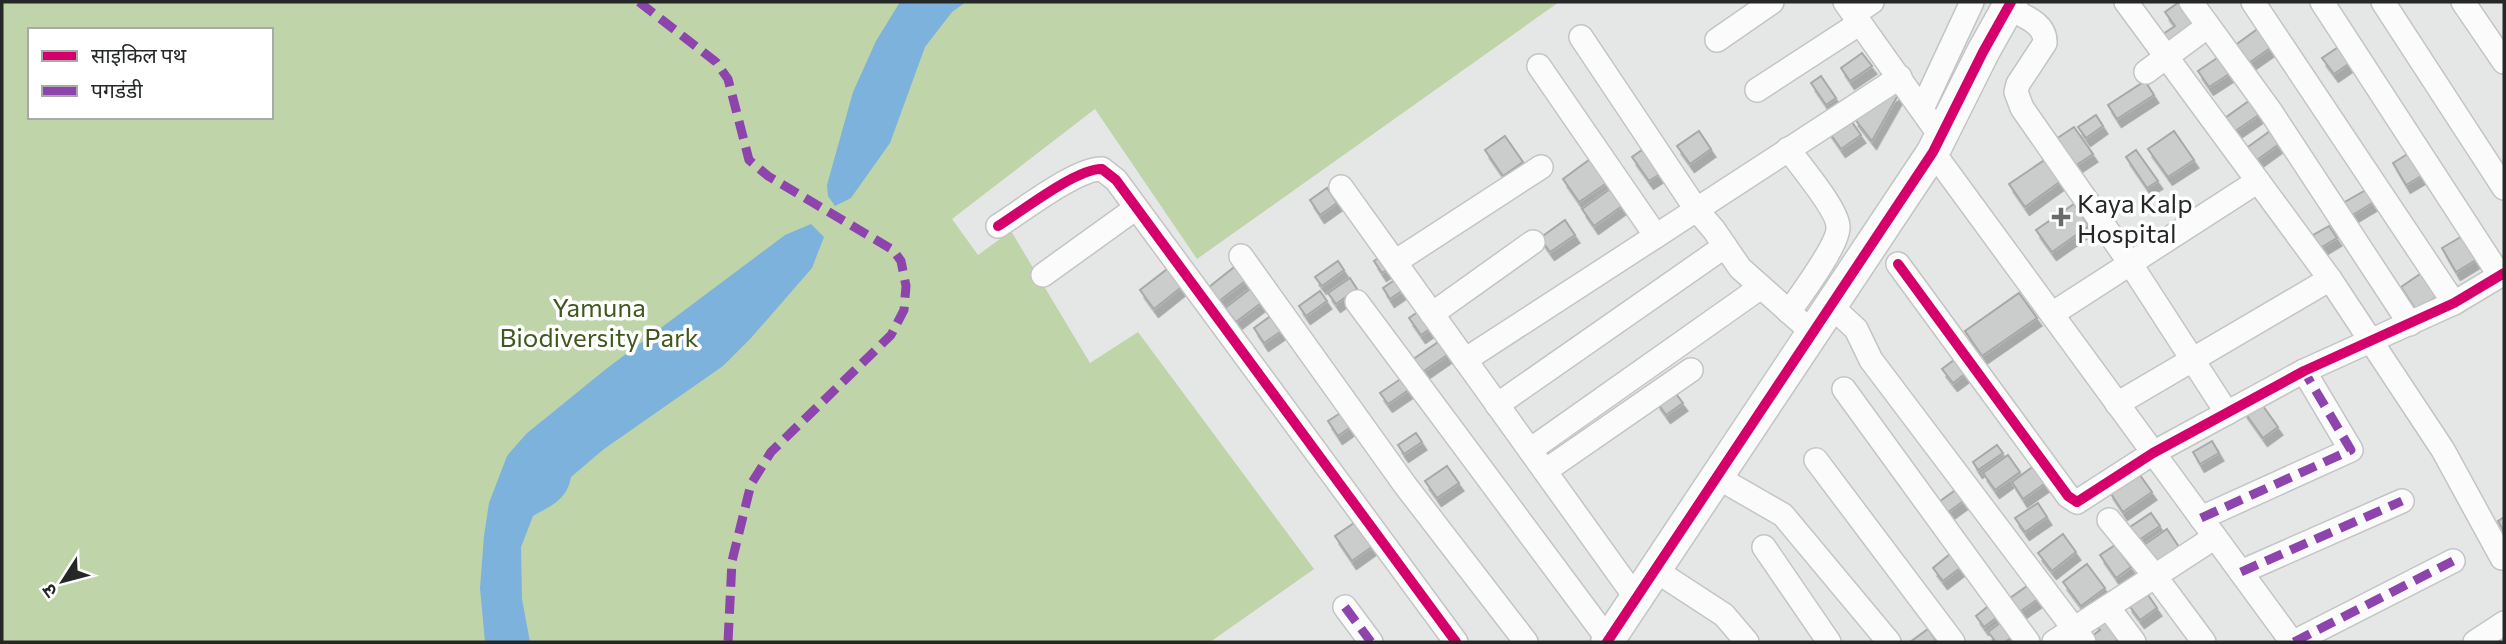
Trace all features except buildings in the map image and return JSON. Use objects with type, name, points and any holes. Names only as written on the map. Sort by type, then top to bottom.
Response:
[{"type":"street","points":[[1717,40],[1772,2]]},
{"type":"street","points":[[1922,109],[1972,2]]},
{"type":"street","points":[[2126,2],[2330,279],[2443,450],[2502,558]]},
{"type":"street","points":[[2191,2],[2270,112],[2410,324]]},
{"type":"street","points":[[2253,2],[2454,303]]},
{"type":"street","points":[[1898,264],[2072,500],[2083,500],[2153,453],[2304,371],[2454,303],[2502,274],[2322,2]]},
{"type":"street","points":[[2383,2],[2504,188]]},
{"type":"street","points":[[2463,2],[2504,62]]},
{"type":"street","points":[[1357,302],[1608,642],[1937,144],[2010,5],[2040,26],[2045,35],[2045,43],[2018,84],[2016,92],[2020,104],[2130,262],[2227,413]]},
{"type":"street","points":[[1757,90],[1858,10],[1922,109],[1937,144],[2052,314],[2293,642],[2453,561]]},
{"type":"street","points":[[2146,72],[2208,26]]},
{"type":"street","points":[[1581,37],[1696,209],[1740,268],[1812,333]]},
{"type":"street","points":[[1539,66],[1656,236]]},
{"type":"street","points":[[1465,360],[1900,77]]},
{"type":"street","points":[[1788,149],[1828,204],[1839,230],[1830,250],[1789,312]]},
{"type":"street","points":[[1395,262],[1541,167]]},
{"type":"street","points":[[998,226],[1079,175],[1094,169],[1102,169],[1115,180],[1456,642]]},
{"type":"street","points":[[2052,314],[2258,181]]},
{"type":"street","points":[[1341,187],[1636,598]]},
{"type":"street","points":[[1043,275],[1136,208]]},
{"type":"street","points":[[1432,314],[1533,243]]},
{"type":"street","points":[[1497,405],[1725,246]]},
{"type":"street","points":[[1241,256],[1405,485],[1526,642]]},
{"type":"street","points":[[2118,404],[2330,279]]},
{"type":"street","points":[[1530,450],[1761,287]]},
{"type":"street","points":[[1830,306],[1856,329],[1871,360],[2079,635]]},
{"type":"street","points":[[1545,471],[1691,370]]},
{"type":"street","points":[[2201,518],[2351,450],[2304,371]]},
{"type":"street","points":[[1844,389],[2028,642]]},
{"type":"street","points":[[1816,460],[1953,642]]},
{"type":"street","points":[[1717,477],[1781,513],[1889,642]]},
{"type":"street","points":[[2241,572],[2403,501]]},
{"type":"street","points":[[2109,520],[2204,642]]},
{"type":"street","points":[[2054,642],[2079,635],[2108,607],[2215,537]]},
{"type":"street","points":[[1764,547],[1829,642]]},
{"type":"street","points":[[1655,570],[1721,613],[1747,642]]},
{"type":"street","points":[[1345,607],[1371,642]]},
{"type":"street","points":[[2108,607],[2134,642]]},
{"type":"street","points":[[2475,642],[2504,623]]},
{"type":"green space","name":"Yamuna Biodiversity Park","points":[[2,2],[1559,2],[1197,259],[1095,109],[952,219],[978,255],[1011,231],[1090,363],[1138,332],[1314,569],[1210,642],[2,642]]},
{"type":"water","points":[[900,2],[966,2],[952,12],[925,47],[890,143],[851,198],[835,206],[828,196],[827,185],[853,92],[876,41]]},
{"type":"water","points":[[811,224],[824,237],[812,268],[751,338],[723,366],[604,449],[571,477],[566,491],[558,501],[533,516],[521,547],[522,599],[530,642],[485,642],[480,588],[484,536],[489,503],[507,456],[526,434],[606,369],[785,235]]},
{"type":"marked path","points":[[639,2],[716,62],[728,79],[749,160],[768,176],[893,250],[901,261],[906,286],[904,310],[891,335],[771,452],[751,484],[732,561],[728,642]]},
{"type":"marked path","points":[[2201,518],[2351,450],[2304,371]]},
{"type":"marked path","points":[[2241,572],[2402,501]]},
{"type":"marked path","points":[[2294,642],[2453,561]]},
{"type":"marked path","points":[[1345,607],[1371,642]]},
{"type":"cycle path","points":[[1607,642],[1933,152],[2011,2]]},
{"type":"cycle path","points":[[998,226],[1079,175],[1102,169],[1116,180],[1456,642]]},
{"type":"cycle path","points":[[1898,264],[2068,496],[2077,502],[2153,453],[2304,371],[2454,303],[2504,273]]},
{"type":"place","name":"Kaya Kalp Hospital","points":[[2061,217]]}]
